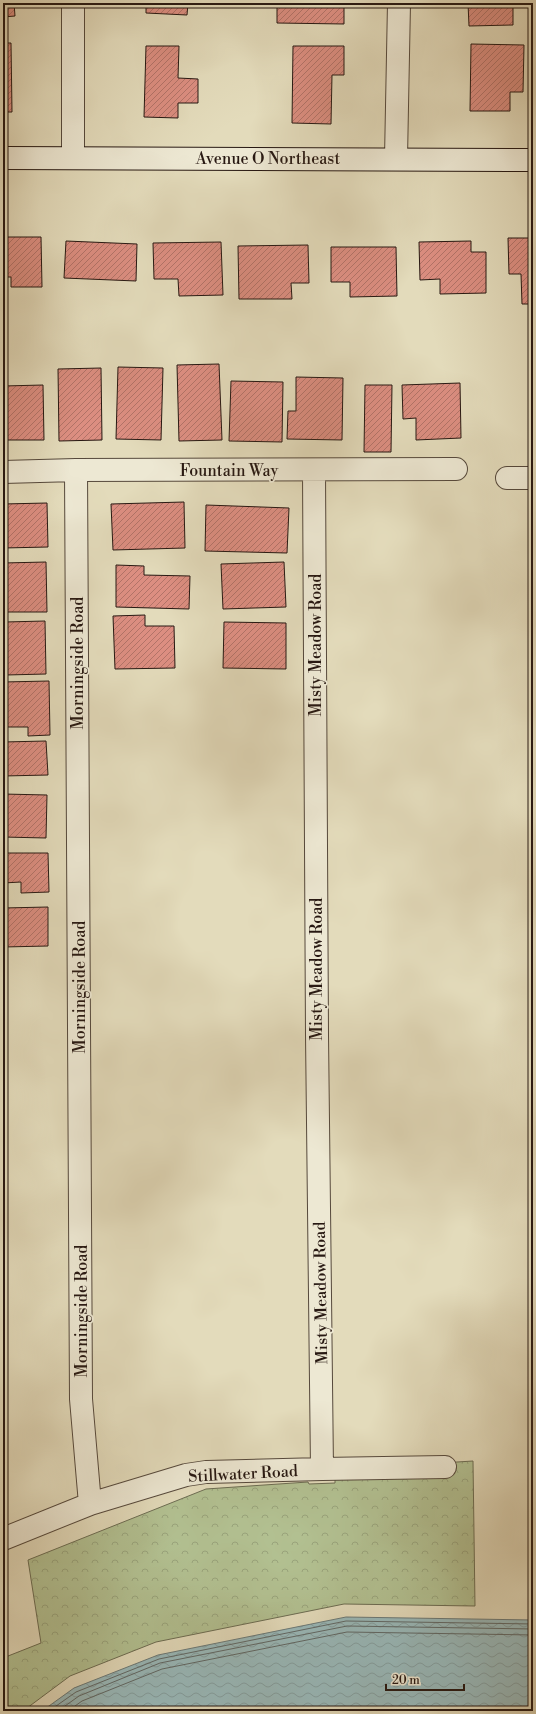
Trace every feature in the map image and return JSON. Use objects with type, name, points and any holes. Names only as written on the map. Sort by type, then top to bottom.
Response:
[{"type":"street","points":[[73,3],[73,157]]},
{"type":"street","points":[[396,158],[399,3]]},
{"type":"street","name":"Avenue O Northeast","points":[[3,158],[396,158],[533,160]]},
{"type":"street","name":"Fountain Way","points":[[3,472],[76,470],[456,469]]},
{"type":"street","name":"Morningside Road","points":[[76,470],[81,1391],[90,1504]]},
{"type":"street","name":"Misty Meadow Road","points":[[314,470],[317,1035],[322,1468]]},
{"type":"street","points":[[507,478],[533,478]]},
{"type":"street","name":"Stillwater Road","points":[[3,1539],[90,1504],[186,1475],[206,1472],[322,1468],[445,1467]]},
{"type":"green space","points":[[473,1461],[475,1606],[344,1604],[156,1642],[70,1676],[23,1711],[3,1711],[3,1658],[41,1643],[28,1560],[206,1489],[308,1482],[309,1484],[335,1483],[335,1479],[409,1465]]},
{"type":"water","points":[[346,1617],[533,1620],[533,1711],[42,1711],[74,1688],[158,1655]]},
{"type":"building","points":[[3,3],[14,3],[15,16],[3,17]]},
{"type":"building","points":[[146,3],[188,3],[187,15],[146,13]]},
{"type":"building","points":[[277,3],[344,3],[344,24],[277,23]]},
{"type":"building","points":[[468,3],[513,3],[513,25],[469,26]]},
{"type":"building","points":[[3,43],[11,43],[12,112],[3,112]]},
{"type":"building","points":[[471,44],[524,45],[523,92],[510,92],[510,111],[470,111]]},
{"type":"building","points":[[146,46],[179,46],[178,78],[198,79],[198,103],[178,103],[178,118],[144,117]]},
{"type":"building","points":[[293,46],[344,46],[344,75],[332,75],[331,124],[292,123]]},
{"type":"building","points":[[3,237],[41,237],[42,287],[11,287],[11,277],[3,277]]},
{"type":"building","points":[[508,238],[530,238],[530,253],[533,253],[533,304],[522,304],[521,274],[509,274]]},
{"type":"building","points":[[66,241],[137,244],[136,281],[64,278]]},
{"type":"building","points":[[471,241],[471,252],[486,252],[486,293],[440,294],[440,279],[420,280],[419,242]]},
{"type":"building","points":[[221,242],[223,295],[179,296],[178,279],[154,279],[153,243]]},
{"type":"building","points":[[308,245],[309,283],[291,283],[292,299],[239,299],[238,246]]},
{"type":"building","points":[[331,247],[396,247],[397,296],[350,297],[350,282],[331,282]]},
{"type":"building","points":[[219,364],[222,440],[179,441],[177,365]]},
{"type":"building","points":[[118,367],[163,368],[161,440],[116,439]]},
{"type":"building","points":[[101,368],[102,440],[59,441],[58,369]]},
{"type":"building","points":[[296,377],[343,378],[342,440],[287,439],[288,411],[296,411]]},
{"type":"building","points":[[231,381],[283,382],[282,442],[229,441]]},
{"type":"building","points":[[460,383],[461,438],[416,440],[416,418],[403,419],[402,385]]},
{"type":"building","points":[[43,385],[44,440],[3,440],[3,386]]},
{"type":"building","points":[[365,385],[392,385],[391,452],[364,452]]},
{"type":"building","points":[[184,502],[185,548],[113,550],[111,504]]},
{"type":"building","points":[[47,503],[48,547],[3,548],[3,504]]},
{"type":"building","points":[[206,505],[289,508],[287,553],[205,551]]},
{"type":"building","points":[[46,562],[47,612],[3,612],[3,563]]},
{"type":"building","points":[[284,562],[286,607],[223,609],[221,564]]},
{"type":"building","points":[[116,565],[144,566],[144,575],[190,576],[189,609],[116,607]]},
{"type":"building","points":[[145,615],[145,626],[174,626],[175,668],[115,669],[113,616]]},
{"type":"building","points":[[45,621],[46,674],[6,675],[5,622]]},
{"type":"building","points":[[224,622],[286,623],[286,669],[223,668]]},
{"type":"building","points":[[49,681],[50,735],[28,736],[28,727],[3,727],[3,682]]},
{"type":"building","points":[[46,741],[48,775],[3,776],[3,742]]},
{"type":"building","points":[[3,794],[47,795],[46,838],[3,837]]},
{"type":"building","points":[[3,853],[48,853],[49,892],[21,893],[21,882],[3,883]]},
{"type":"building","points":[[48,907],[48,946],[3,947],[3,908]]}]
